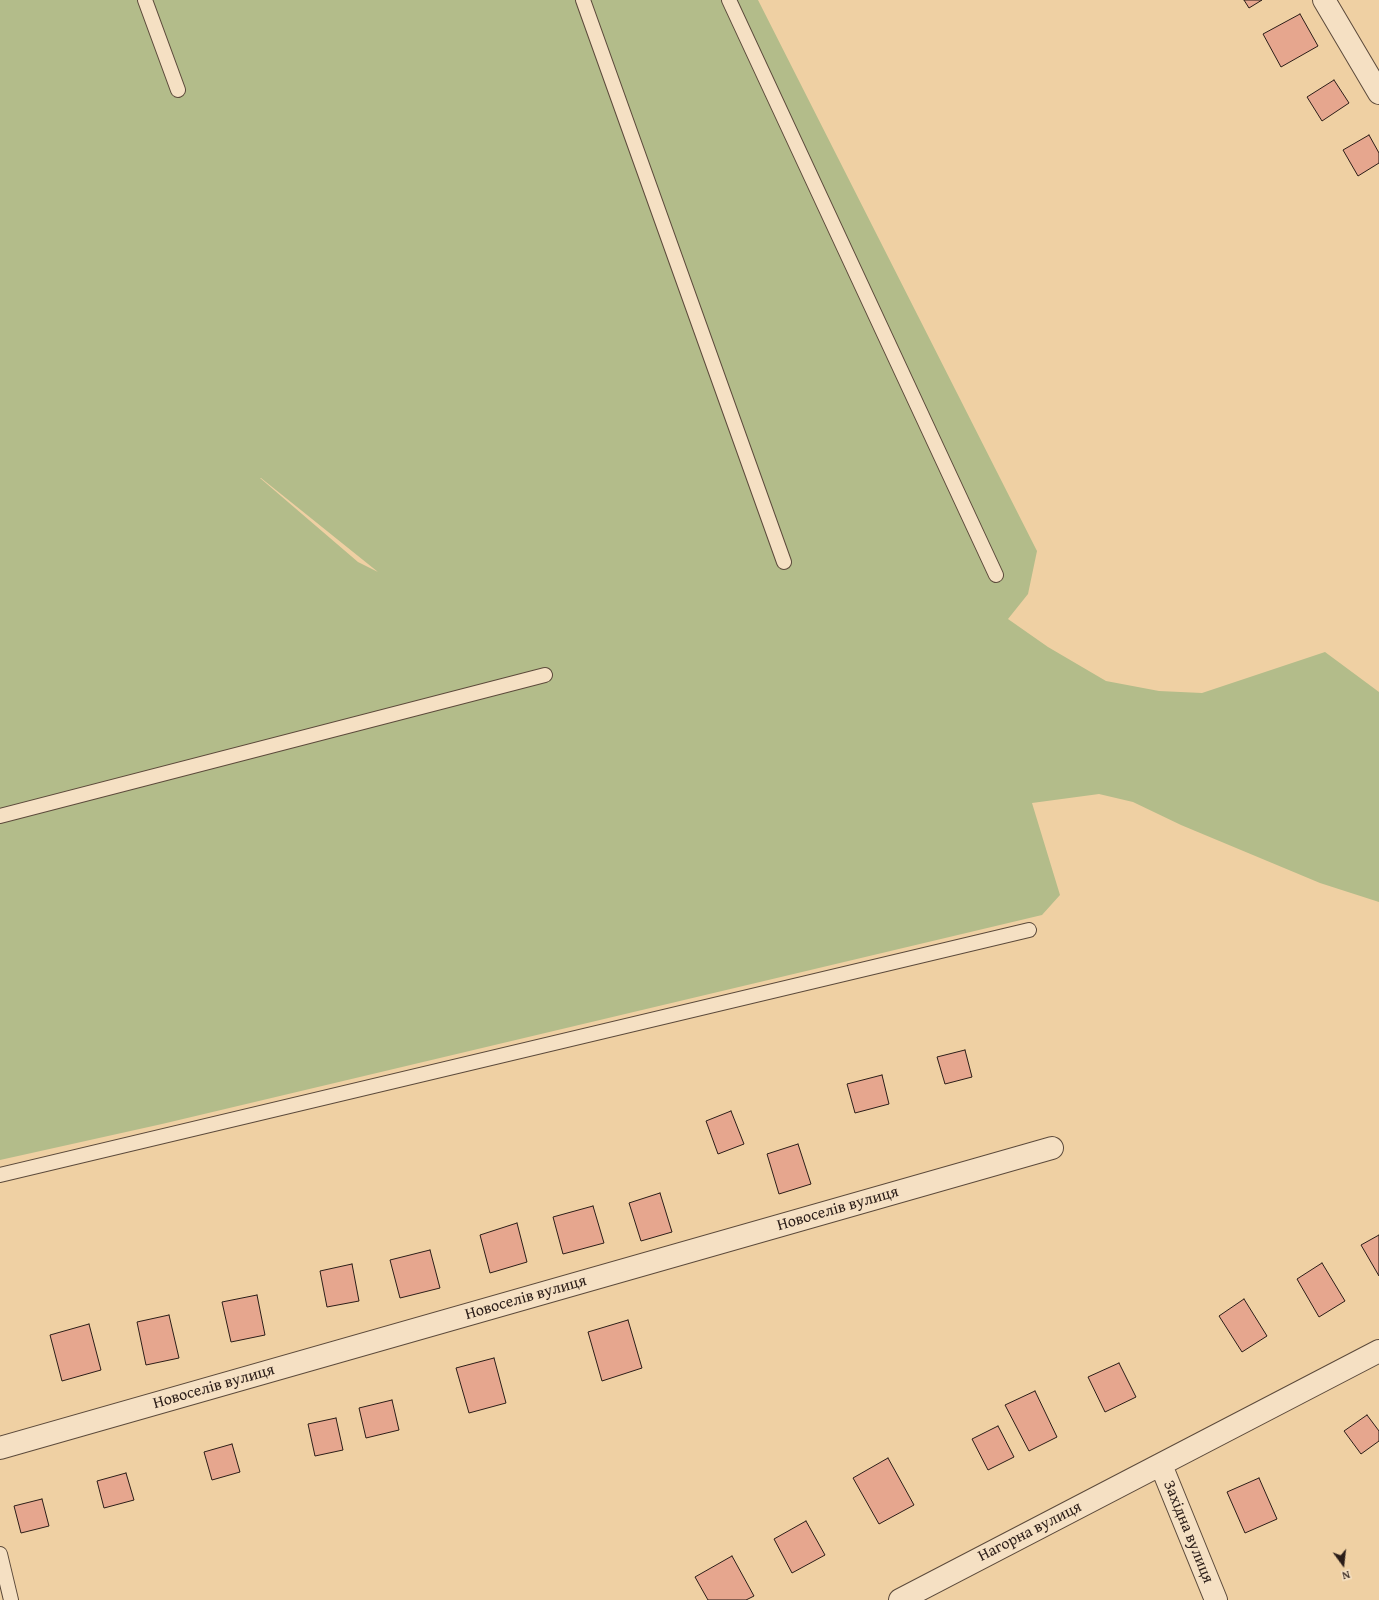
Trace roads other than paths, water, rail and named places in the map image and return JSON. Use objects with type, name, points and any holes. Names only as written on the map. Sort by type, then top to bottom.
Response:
[{"type":"street","points":[[1324,0],[1379,93]]},
{"type":"street","name":"Новоселів вулиця","points":[[0,1448],[1052,1148]]},
{"type":"street","name":"Нагорна вулиця","points":[[900,1600],[1379,1351]]},
{"type":"street","name":"Західна вулиця","points":[[1161,1465],[1216,1600]]},
{"type":"lane","points":[[145,0],[178,90]]},
{"type":"lane","points":[[583,0],[784,562]]},
{"type":"lane","points":[[729,0],[996,575]]},
{"type":"lane","points":[[0,816],[545,676]]},
{"type":"lane","points":[[0,1175],[1029,930]]},
{"type":"lane","points":[[0,1554],[11,1600]]}]
